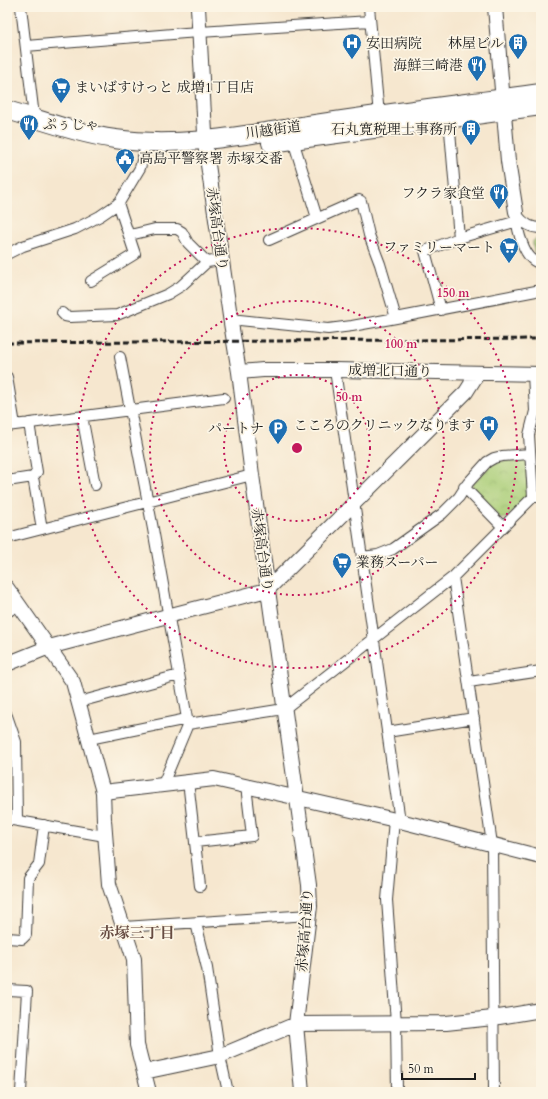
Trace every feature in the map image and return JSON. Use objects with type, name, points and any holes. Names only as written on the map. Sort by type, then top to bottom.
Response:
[{"type":"highway","name":"川越街道","points":[[7,110],[74,130],[115,139],[206,145],[293,140],[449,119],[541,94]]},
{"type":"highway","name":"川越街道","points":[[7,122],[91,146],[144,153],[176,154],[206,145],[379,115],[504,105],[541,106]]},
{"type":"street","points":[[21,7],[34,117]]},
{"type":"street","name":"赤塚高台通り","points":[[198,7],[206,145],[221,260],[239,372],[267,590],[308,870],[310,895],[309,915],[296,1024],[302,1092]]},
{"type":"street","points":[[369,7],[379,115]]},
{"type":"street","points":[[495,7],[508,161],[518,218],[526,251],[531,259],[541,263]]},
{"type":"street","points":[[26,46],[199,32],[370,21]]},
{"type":"street","points":[[449,119],[459,238]]},
{"type":"street","points":[[293,140],[317,218]]},
{"type":"street","points":[[7,254],[23,246],[75,229],[100,216],[118,203],[140,168],[144,153]]},
{"type":"street","points":[[270,240],[358,200],[361,201],[368,235],[380,264],[396,318]]},
{"type":"street","points":[[91,281],[135,254],[130,235],[118,203]]},
{"type":"street","points":[[518,218],[526,225],[539,228]]},
{"type":"street","points":[[441,310],[425,252],[459,238],[518,218]]},
{"type":"street","points":[[526,251],[527,242],[530,236],[539,228]]},
{"type":"street","points":[[130,235],[155,229],[177,229],[182,232],[188,243],[207,262]]},
{"type":"street","points":[[62,313],[70,318],[117,315],[168,294],[181,286],[207,262],[221,260]]},
{"type":"street","points":[[230,319],[328,329],[441,310],[541,290]]},
{"type":"street","points":[[120,357],[188,721],[163,784]]},
{"type":"street","name":"成増北口通り","points":[[239,372],[263,370],[336,370],[537,374]]},
{"type":"street","points":[[336,370],[387,732],[397,821],[387,900],[396,1023],[397,1092]]},
{"type":"street","points":[[7,664],[49,647],[267,590],[466,392],[478,373]]},
{"type":"street","points":[[89,739],[188,721],[284,709],[453,577],[503,527],[537,497],[530,454],[529,432],[534,416],[537,374]]},
{"type":"street","points":[[7,377],[11,425],[224,398]]},
{"type":"street","points":[[82,416],[95,484]]},
{"type":"street","points":[[7,481],[32,477],[38,472],[29,423]]},
{"type":"street","points":[[362,557],[386,552],[400,545],[442,514],[458,497],[464,487],[488,462],[494,458],[530,454]]},
{"type":"street","points":[[7,538],[252,475]]},
{"type":"street","points":[[32,477],[42,529]]},
{"type":"street","points":[[464,487],[503,527]]},
{"type":"street","points":[[453,577],[492,844],[494,1092]]},
{"type":"street","points":[[7,588],[13,609],[49,647],[73,680],[103,792],[109,884],[134,958],[137,1045],[149,1092]]},
{"type":"street","points":[[468,682],[541,671]]},
{"type":"street","points":[[79,702],[179,675]]},
{"type":"street","points":[[7,716],[16,742],[17,820]]},
{"type":"street","points":[[387,732],[474,718]]},
{"type":"street","points":[[103,792],[214,779],[397,821],[492,844],[519,853],[541,857]]},
{"type":"street","points":[[188,781],[200,886]]},
{"type":"street","points":[[195,842],[252,836],[246,786]]},
{"type":"street","points":[[7,819],[105,836]]},
{"type":"street","points":[[7,938],[22,939],[26,935],[28,878],[39,864],[44,825]]},
{"type":"street","points":[[124,927],[309,915]]},
{"type":"street","points":[[196,923],[207,968],[220,1056],[228,1092]]},
{"type":"street","points":[[7,990],[27,991],[21,1092]]},
{"type":"street","points":[[144,1072],[220,1056],[296,1024],[446,1023],[493,1018],[541,1010]]},
{"type":"green space","points":[[537,239],[539,243],[539,255],[535,254],[533,247],[533,241]]},
{"type":"green space","points":[[523,459],[528,463],[530,495],[506,518],[501,519],[473,489],[472,484],[492,464],[500,461]]},
{"type":"railway","points":[[7,343],[541,339]]},
{"type":"place","name":"安田病院","points":[[352,60]]},
{"type":"place","name":"林屋ビル","points":[[518,60]]},
{"type":"place","name":"海鮮三崎港","points":[[477,82]]},
{"type":"place","name":"まいばすけっと 成増1丁目店","points":[[61,104]]},
{"type":"place","name":"ぷぅじゃ","points":[[29,141]]},
{"type":"place","name":"石丸寛税理士事務所","points":[[471,146]]},
{"type":"place","name":"高島平警察署 赤塚交番","points":[[125,175]]},
{"type":"place","name":"フクラ家食堂","points":[[499,210]]},
{"type":"place","name":"ファミリーマート","points":[[509,264]]},
{"type":"place","name":"こころのクリニックなります","points":[[489,442]]},
{"type":"place","name":"パートナ","points":[[278,445]]},
{"type":"place","name":"業務スーパー","points":[[342,579]]},
{"type":"district","name":"赤塚三丁目","points":[[137,933]]}]
